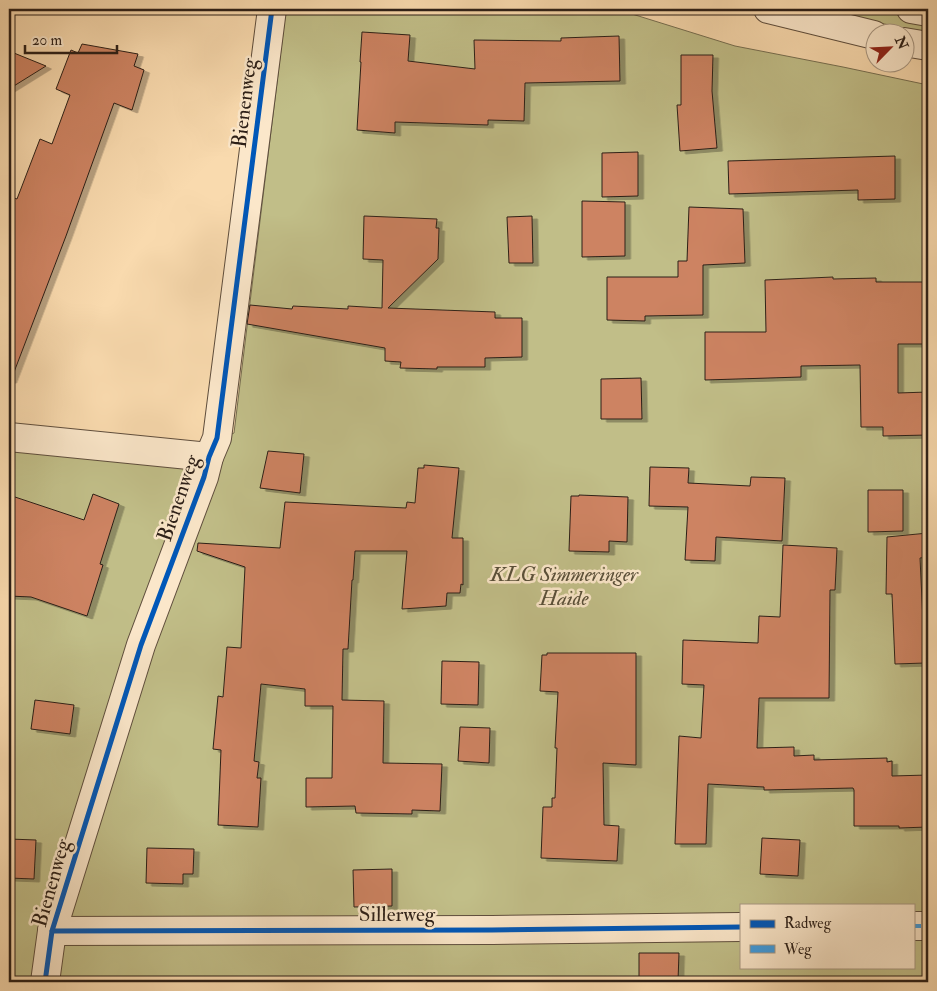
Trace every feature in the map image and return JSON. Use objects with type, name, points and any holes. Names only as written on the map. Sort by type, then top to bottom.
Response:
[{"type":"street","name":"Bienenweg","points":[[45,982],[52,931],[141,645],[217,438],[272,9]]},
{"type":"street","points":[[768,9],[817,15],[864,31]]},
{"type":"street","points":[[911,9],[928,12]]},
{"type":"street","points":[[914,44],[928,46]]},
{"type":"street","points":[[9,437],[209,457]]},
{"type":"street","points":[[914,926],[928,926]]},
{"type":"street","name":"Sillerweg","points":[[52,931],[492,930],[740,927]]},
{"type":"green space","name":"KLG Simmeringer Haide","points":[[286,9],[616,9],[735,46],[928,85],[928,982],[9,982],[9,425],[205,446],[234,433]]},
{"type":"green space","points":[[833,9],[870,9],[928,21],[928,33],[914,30],[914,22],[875,22],[836,14]]},
{"type":"building","points":[[362,32],[410,35],[408,61],[475,69],[474,40],[561,41],[561,38],[619,36],[620,81],[525,83],[524,121],[488,120],[488,125],[395,122],[395,133],[357,130]]},
{"type":"building","points":[[82,44],[138,54],[134,66],[144,70],[132,110],[114,103],[66,236],[11,380],[9,380],[9,196],[17,199],[40,139],[52,144],[70,95],[56,89],[71,50],[78,53]]},
{"type":"building","points":[[9,51],[46,66],[9,89]]},
{"type":"building","points":[[681,55],[713,55],[712,91],[717,148],[680,151],[677,105],[681,105]]},
{"type":"building","points":[[638,152],[638,196],[602,197],[602,153]]},
{"type":"building","points":[[895,156],[895,199],[858,200],[858,190],[729,194],[728,161]]},
{"type":"building","points":[[582,201],[625,202],[625,256],[582,257]]},
{"type":"building","points":[[689,207],[743,209],[745,263],[703,265],[703,315],[645,316],[645,321],[607,320],[607,277],[678,277],[678,261],[687,261]]},
{"type":"building","points":[[364,216],[437,219],[436,228],[439,228],[438,259],[388,308],[495,312],[495,318],[522,318],[522,357],[485,358],[485,367],[400,368],[401,362],[385,361],[385,348],[247,324],[250,305],[292,309],[293,306],[348,309],[348,306],[382,308],[383,260],[363,259]]},
{"type":"building","points":[[532,216],[533,263],[509,263],[507,217]]},
{"type":"building","points":[[833,277],[833,279],[876,278],[876,282],[928,282],[928,344],[898,344],[898,393],[928,392],[928,435],[883,436],[883,427],[861,427],[860,365],[801,366],[801,377],[705,380],[705,332],[766,332],[765,280]]},
{"type":"building","points":[[641,378],[642,419],[601,419],[601,379]]},
{"type":"building","points":[[268,451],[304,454],[300,493],[260,488]]},
{"type":"building","points":[[424,465],[459,468],[452,538],[463,538],[463,585],[461,584],[460,593],[447,593],[446,606],[402,609],[407,551],[355,551],[348,649],[343,649],[342,700],[384,701],[383,763],[442,764],[440,811],[412,810],[412,814],[356,813],[355,806],[306,807],[306,778],[332,778],[333,706],[305,706],[305,689],[261,684],[254,761],[259,762],[257,778],[261,778],[258,827],[218,825],[221,750],[213,749],[218,696],[223,697],[227,647],[241,648],[245,567],[197,551],[198,543],[280,548],[285,502],[406,508],[407,502],[415,503],[418,468],[424,468]]},
{"type":"building","points":[[650,467],[689,468],[688,483],[750,486],[751,477],[785,478],[782,541],[716,537],[715,561],[685,560],[688,507],[649,506]]},
{"type":"building","points":[[868,490],[903,490],[903,531],[868,532]]},
{"type":"building","points":[[93,494],[119,504],[100,564],[103,565],[87,616],[31,597],[9,596],[9,495],[84,520]]},
{"type":"building","points":[[571,496],[628,497],[627,542],[609,541],[609,552],[569,551]]},
{"type":"building","points":[[928,533],[928,557],[920,558],[925,663],[895,664],[892,594],[886,594],[887,537]]},
{"type":"building","points":[[783,545],[837,548],[835,590],[830,590],[829,698],[759,698],[757,748],[794,747],[794,756],[814,755],[814,760],[887,758],[887,762],[892,761],[892,776],[928,775],[928,827],[854,826],[853,788],[764,790],[764,787],[708,784],[706,844],[675,844],[679,736],[701,738],[704,685],[682,684],[683,640],[758,643],[759,616],[780,617]]},
{"type":"building","points":[[547,653],[636,653],[636,765],[603,763],[604,825],[619,826],[617,861],[541,858],[543,807],[552,807],[552,798],[555,798],[557,748],[555,748],[558,692],[540,691],[542,655],[547,655]]},
{"type":"building","points":[[442,661],[479,662],[478,705],[441,704]]},
{"type":"building","points":[[35,700],[74,705],[70,734],[31,729]]},
{"type":"building","points":[[460,727],[490,728],[489,763],[458,761]]},
{"type":"building","points":[[762,838],[800,840],[798,876],[760,874]]},
{"type":"building","points":[[9,839],[36,840],[34,879],[9,878]]},
{"type":"building","points":[[147,848],[194,849],[193,874],[183,874],[183,884],[146,883]]},
{"type":"building","points":[[392,869],[392,906],[354,907],[353,870]]},
{"type":"building","points":[[639,953],[679,953],[678,981],[639,980]]},
{"type":"marked path","points":[[914,926],[928,926]]},
{"type":"cycle path","points":[[45,982],[52,931],[141,645],[217,438],[272,9]]},
{"type":"cycle path","points":[[52,931],[492,930],[740,927]]}]
